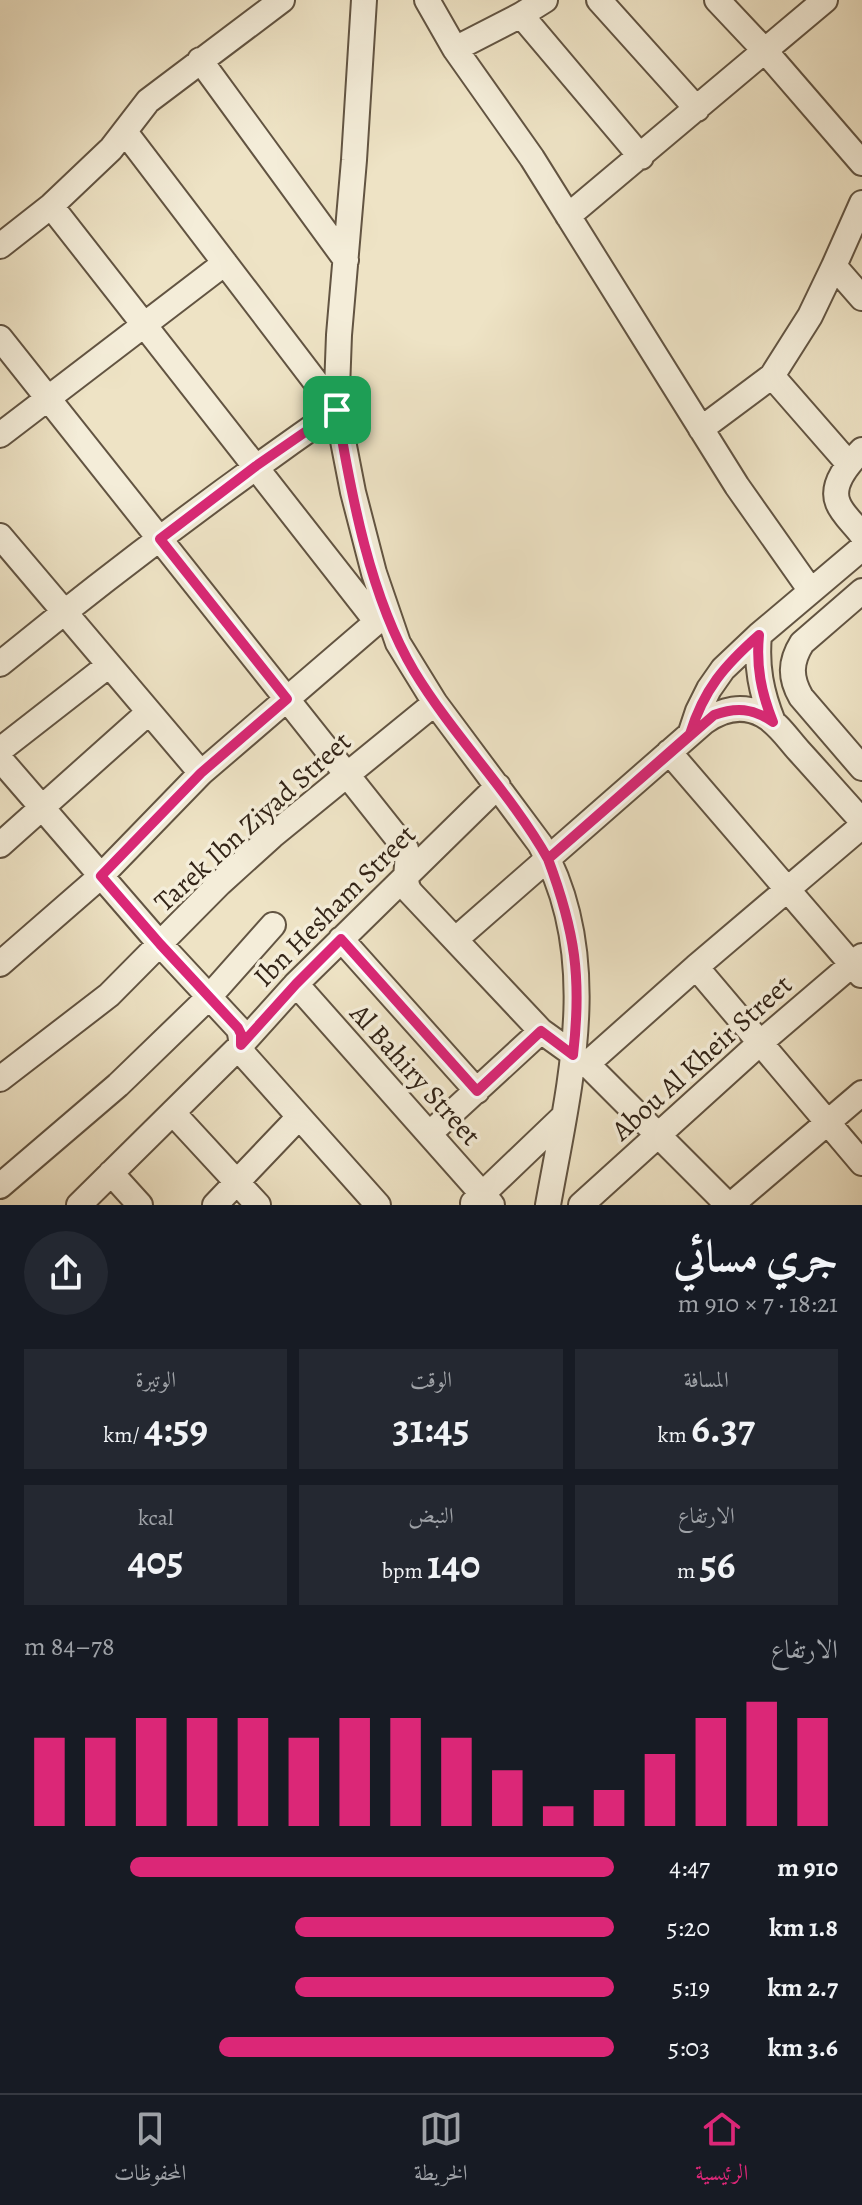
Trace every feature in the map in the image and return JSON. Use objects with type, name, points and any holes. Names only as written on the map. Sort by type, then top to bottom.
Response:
[{"type":"street","points":[[0,246],[51,206],[111,149],[148,101],[282,0]]},
{"type":"street","points":[[364,0],[339,335],[337,410],[382,618]]},
{"type":"street","points":[[427,0],[455,49],[532,158],[737,486],[811,591]]},
{"type":"street","points":[[455,49],[545,0]]},
{"type":"street","points":[[599,0],[697,109]]},
{"type":"street","points":[[717,0],[862,163]]},
{"type":"street","points":[[568,216],[825,0]]},
{"type":"street","points":[[521,15],[641,157]]},
{"type":"street","points":[[200,60],[346,260]]},
{"type":"street","points":[[125,132],[337,410]]},
{"type":"street","points":[[701,429],[772,376],[810,316],[862,203]]},
{"type":"street","points":[[51,206],[256,466],[382,618],[435,703],[548,859],[572,935],[577,975],[580,1060],[563,1117],[548,1205]]},
{"type":"street","points":[[0,435],[225,263]]},
{"type":"street","points":[[834,266],[862,298]]},
{"type":"street","points":[[0,338],[406,849],[409,859],[407,888],[541,1031],[580,1060],[730,1205],[862,1093]]},
{"type":"street","points":[[772,376],[855,457],[836,494],[838,504],[862,535]]},
{"type":"street","points":[[0,664],[256,466],[337,410]]},
{"type":"street","points":[[3,546],[64,612],[201,773]]},
{"type":"street","points":[[690,734],[709,689],[723,669],[862,548]]},
{"type":"street","points":[[862,591],[809,636],[797,651],[792,670],[801,697],[862,768]]},
{"type":"street","points":[[0,964],[101,876],[201,773],[382,618]]},
{"type":"street","points":[[759,635],[759,679],[773,722]]},
{"type":"street","points":[[0,750],[109,665]]},
{"type":"street","name":"Tarek Ibn Ziyad Street","points":[[0,1079],[109,995],[220,883],[435,703]]},
{"type":"street","points":[[456,939],[714,715],[738,709],[751,710],[773,722],[862,824],[696,967],[580,1060]]},
{"type":"street","points":[[0,845],[149,712]]},
{"type":"street","points":[[669,752],[787,889],[859,965]]},
{"type":"street","points":[[0,759],[160,944],[238,1028],[245,1056],[378,1205]]},
{"type":"street","name":"Ibn Hesham Street","points":[[79,1205],[241,1045],[341,939],[498,786]]},
{"type":"street","points":[[0,1186],[118,1085],[209,997],[273,925]]},
{"type":"street","points":[[341,939],[477,1091]]},
{"type":"street","name":"Abou Al Kheir Street","points":[[581,1205],[760,1043],[859,965]]},
{"type":"street","points":[[696,967],[862,1163]]},
{"type":"street","name":"Al Bahiry Street","points":[[296,984],[429,1134],[482,1201]]},
{"type":"street","points":[[429,1134],[541,1031]]},
{"type":"street","points":[[173,1113],[258,1205]]},
{"type":"street","points":[[215,1205],[299,1117]]},
{"type":"street","points":[[482,1201],[563,1117]]},
{"type":"street","points":[[111,1173],[140,1205]]},
{"type":"route","points":[[337,410],[256,466],[160,539],[287,699],[201,773],[101,876],[238,1028],[241,1045],[341,939],[477,1091],[541,1031],[573,1055],[577,975],[572,935],[548,859],[714,715],[738,709],[751,710],[773,722],[759,679],[759,635],[723,669],[709,689],[690,734],[548,859],[435,703],[398,643],[363,533],[337,410]]}]
